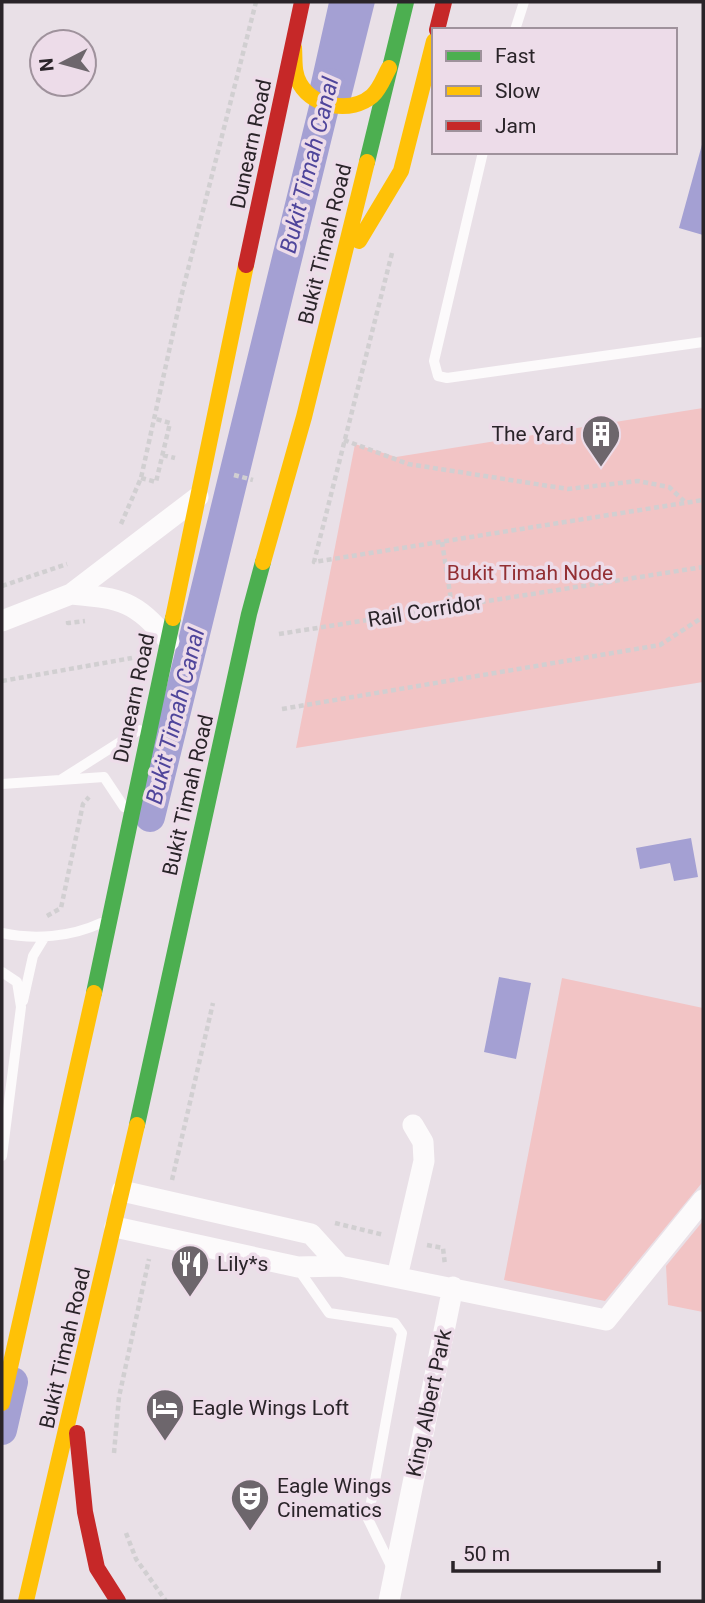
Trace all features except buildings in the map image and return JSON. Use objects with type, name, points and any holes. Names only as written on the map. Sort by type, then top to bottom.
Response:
[{"type":"highway","name":"Dunearn Road","points":[[2,1403],[111,918],[130,816],[303,2]]},
{"type":"highway","name":"Bukit Timah Road","points":[[26,1601],[115,1227],[249,614],[304,417],[406,2]]},
{"type":"highway","points":[[438,28],[444,2]]},
{"type":"highway","points":[[294,40],[295,73],[301,86],[311,97],[328,104],[364,102],[373,95],[391,63]]},
{"type":"highway","points":[[338,276],[401,171],[421,119],[430,69]]},
{"type":"highway","points":[[2,1336],[33,1269]]},
{"type":"highway","points":[[75,1403],[87,1523],[97,1568],[118,1601]]},
{"type":"street","points":[[2,621],[67,596],[200,496]]},
{"type":"street","points":[[67,596],[116,598],[144,612],[169,641]]},
{"type":"street","points":[[397,1277],[424,1161],[423,1142],[413,1125]]},
{"type":"street","points":[[122,1191],[311,1234],[340,1266]]},
{"type":"street","points":[[115,1227],[296,1266],[340,1266],[606,1320],[703,1200]]},
{"type":"street","points":[[232,1251],[240,1217]]},
{"type":"street","name":"King Albert Park","points":[[389,1601],[453,1287]]},
{"type":"lane","points":[[517,28],[524,2]]},
{"type":"lane","points":[[483,154],[434,361],[438,376],[447,378],[703,342]]},
{"type":"lane","points":[[104,778],[62,779],[152,722]]},
{"type":"lane","points":[[104,778],[130,816]]},
{"type":"lane","points":[[2,784],[104,778]]},
{"type":"lane","points":[[8,934],[44,937],[83,932],[111,918]]},
{"type":"lane","points":[[2,1156],[22,1007],[33,956],[44,937]]},
{"type":"lane","points":[[2,972],[17,982],[22,1007]]},
{"type":"lane","points":[[296,1266],[329,1313],[394,1323],[402,1333],[368,1519],[394,1572]]},
{"type":"path","points":[[118,528],[128,512],[141,478],[181,297],[256,2]]},
{"type":"path","points":[[393,250],[314,562],[703,500]]},
{"type":"path","points":[[141,478],[156,482],[163,455],[170,424],[156,419]]},
{"type":"path","points":[[344,440],[408,464],[568,489],[638,481],[668,487],[684,502]]},
{"type":"path","points":[[163,455],[189,462]]},
{"type":"path","points":[[229,473],[267,483]]},
{"type":"path","points":[[442,542],[452,606]]},
{"type":"path","points":[[2,586],[68,563]]},
{"type":"path","name":"Rail Corridor","points":[[313,629],[703,567]]},
{"type":"path","points":[[57,569],[67,596],[68,623],[92,621]]},
{"type":"path","points":[[282,709],[660,645],[703,617]]},
{"type":"path","points":[[2,681],[74,667]]},
{"type":"path","points":[[8,934],[61,908],[83,804],[104,778]]},
{"type":"path","points":[[171,1184],[213,1003]]},
{"type":"path","points":[[113,1464],[119,1397],[148,1260],[156,1254]]},
{"type":"path","points":[[120,1520],[135,1559],[166,1601]]},
{"type":"green space","name":"Bukit Timah Node","points":[[703,408],[703,682],[296,748],[355,444],[396,457]]},
{"type":"green space","points":[[562,978],[703,1008],[701,1184],[605,1301],[504,1280]]},
{"type":"green space","points":[[703,1221],[703,1312],[668,1305],[666,1266]]},
{"type":"shaded area","points":[[329,2],[375,2],[350,102],[307,100]]},
{"type":"shaded area","points":[[703,141],[703,235],[679,228]]},
{"type":"shaded area","points":[[691,838],[698,877],[674,881],[670,863],[640,869],[636,848]]},
{"type":"shaded area","points":[[499,977],[531,983],[516,1059],[484,1052]]},
{"type":"waterway","name":"Bukit Timah Canal","points":[[150,817],[330,83]]},
{"type":"waterway","name":"Bukit Timah Canal","points":[[2,1430],[13,1382]]},
{"type":"traffic: fast","points":[[367,162],[406,2]]},
{"type":"traffic: fast","points":[[137,1125],[249,614],[263,562]]},
{"type":"traffic: fast","points":[[94,993],[173,618]]},
{"type":"traffic: slow","points":[[294,47],[295,71],[300,84],[306,92],[324,103],[344,106],[364,101],[380,86],[389,68]]},
{"type":"traffic: slow","points":[[359,241],[401,171],[432,49]]},
{"type":"traffic: slow","points":[[263,562],[304,417],[367,162]]},
{"type":"traffic: slow","points":[[173,618],[246,265]]},
{"type":"traffic: slow","points":[[2,1403],[94,993]]},
{"type":"traffic: slow","points":[[26,1601],[137,1125]]},
{"type":"traffic: jam","points":[[246,265],[302,2]]},
{"type":"traffic: jam","points":[[438,28],[444,2]]},
{"type":"traffic: jam","points":[[77,1433],[85,1512],[97,1568],[118,1601]]},
{"type":"place","name":"The Yard","points":[[601,468]]},
{"type":"place","name":"Lily*s","points":[[190,1298]]},
{"type":"place","name":"Eagle Wings Loft","points":[[165,1442]]},
{"type":"place","name":"Eagle Wings Cinematics","points":[[250,1532]]}]
